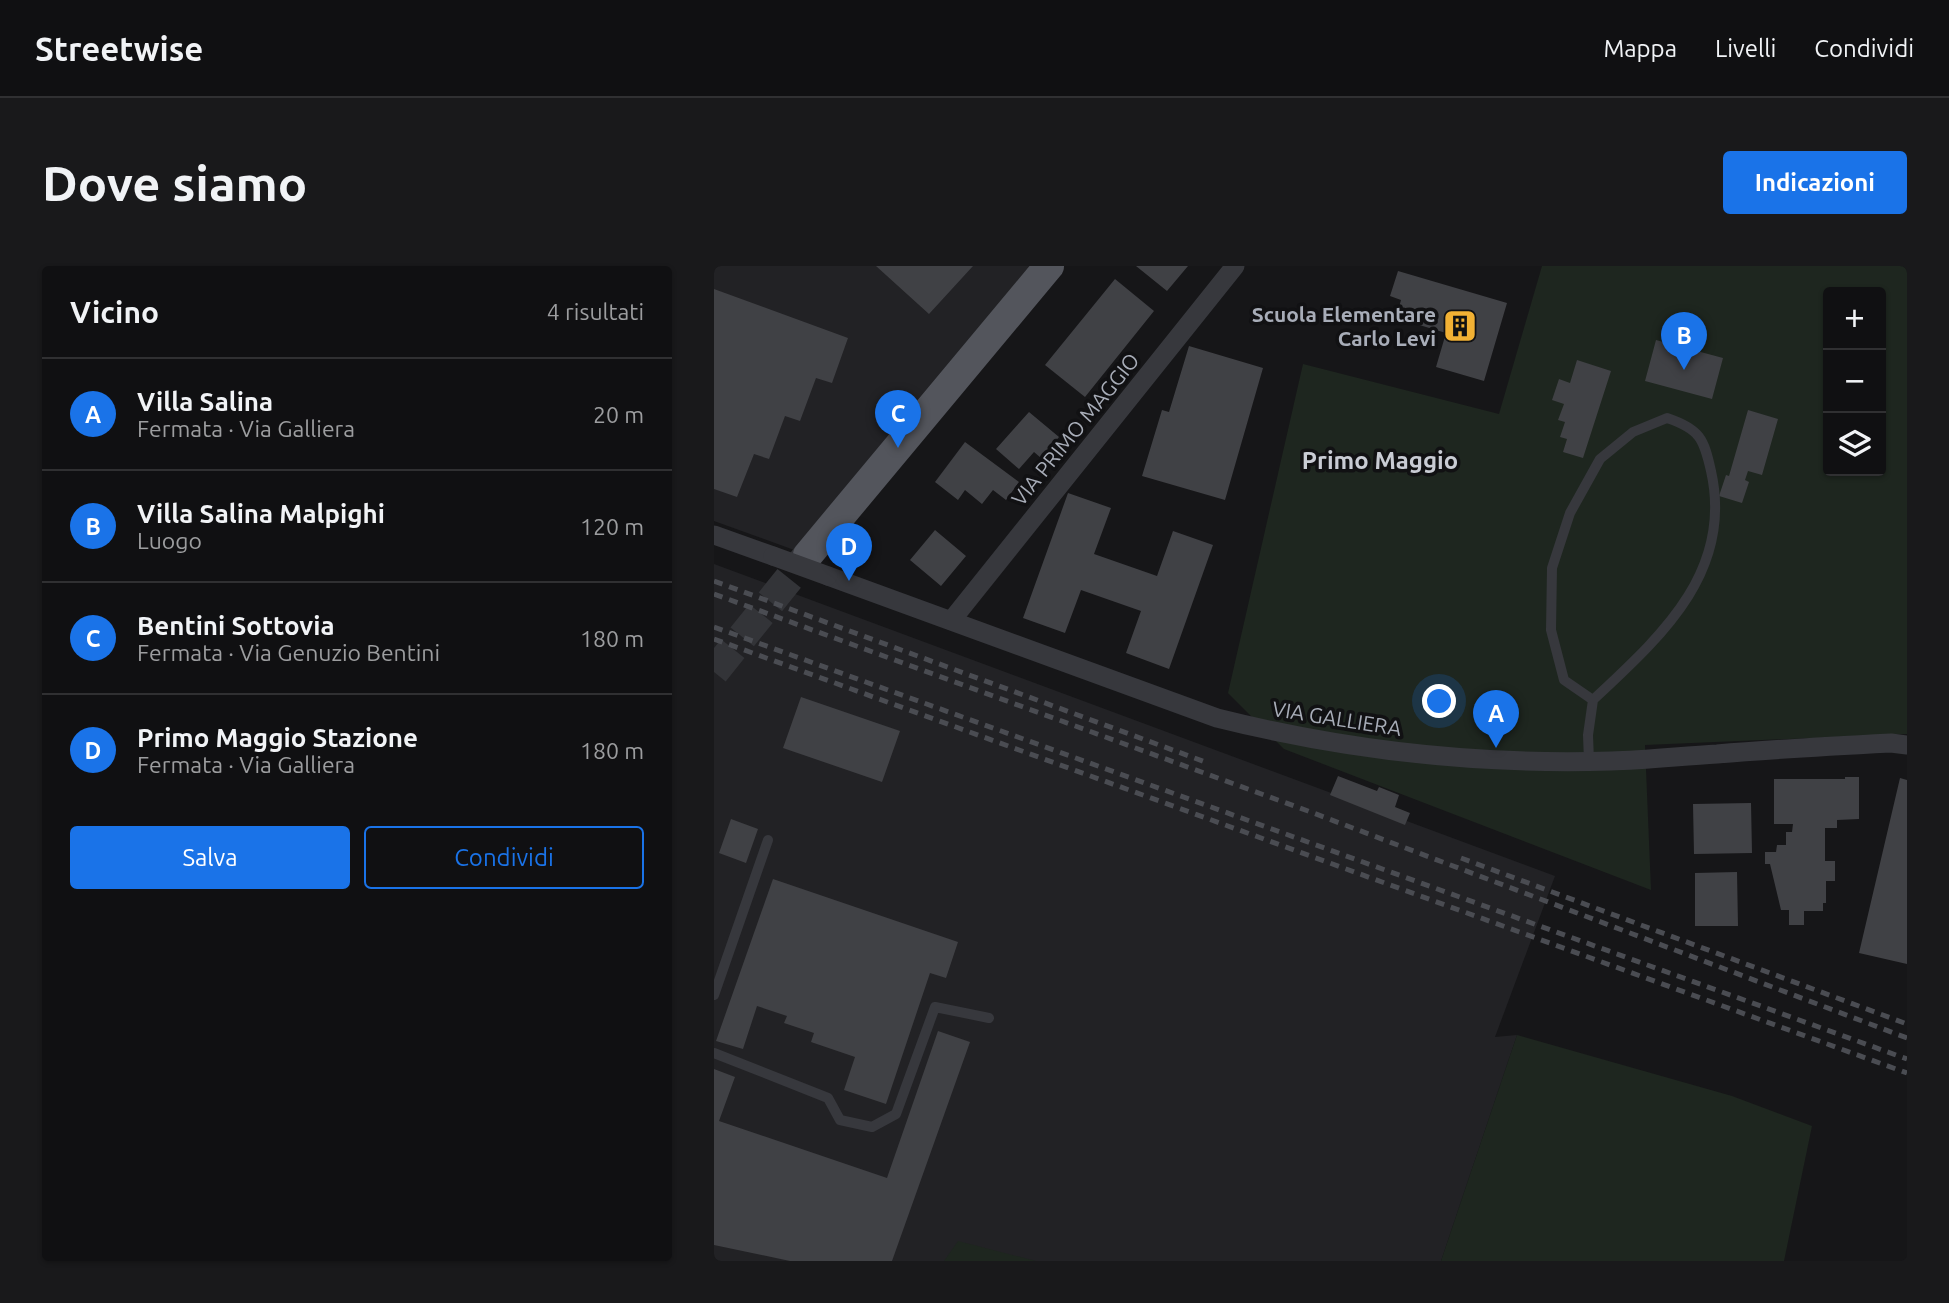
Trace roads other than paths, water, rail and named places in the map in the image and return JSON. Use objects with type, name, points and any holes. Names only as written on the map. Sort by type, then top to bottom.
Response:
[{"type":"main road","points":[[808,555],[1049,266]]},
{"type":"street","name":"VIA PRIMO MAGGIO","points":[[951,621],[1235,266]]},
{"type":"street","name":"VIA GALLIERA","points":[[714,535],[1178,705],[1265,730],[1399,751],[1505,760],[1589,761],[1879,744],[1907,745]]},
{"type":"lane","points":[[1589,761],[1588,735],[1593,701],[1657,640],[1685,602],[1705,564],[1715,523],[1714,483],[1705,442],[1683,423],[1668,418],[1633,432],[1600,459],[1570,513],[1552,568],[1551,629],[1564,680],[1593,701]]},
{"type":"lane","points":[[714,995],[768,840]]},
{"type":"lane","points":[[714,1053],[828,1098],[840,1120],[872,1127],[896,1114],[935,1007],[989,1018]]},
{"type":"tunnel","points":[[714,672],[808,555]]},
{"type":"railway","points":[[714,581],[1208,763]]},
{"type":"railway","points":[[714,594],[1308,811],[1907,1038]]},
{"type":"railway","points":[[714,627],[1907,1059]]},
{"type":"railway","points":[[714,639],[1907,1073]]},
{"type":"railway","points":[[1461,858],[1907,1024]]},
{"type":"place","name":"Scuola Elementare Carlo Levi","points":[[1460,326]]},
{"type":"place","name":"Villa Salina Malpighi","points":[[1684,370]]},
{"type":"place","name":"Bentini Sottovia","points":[[898,448]]},
{"type":"place","name":"Primo Maggio Stazione","points":[[849,581]]},
{"type":"place","name":"Villa Salina","points":[[1496,748]]},
{"type":"district","name":"Primo Maggio","points":[[1380,460]]}]
